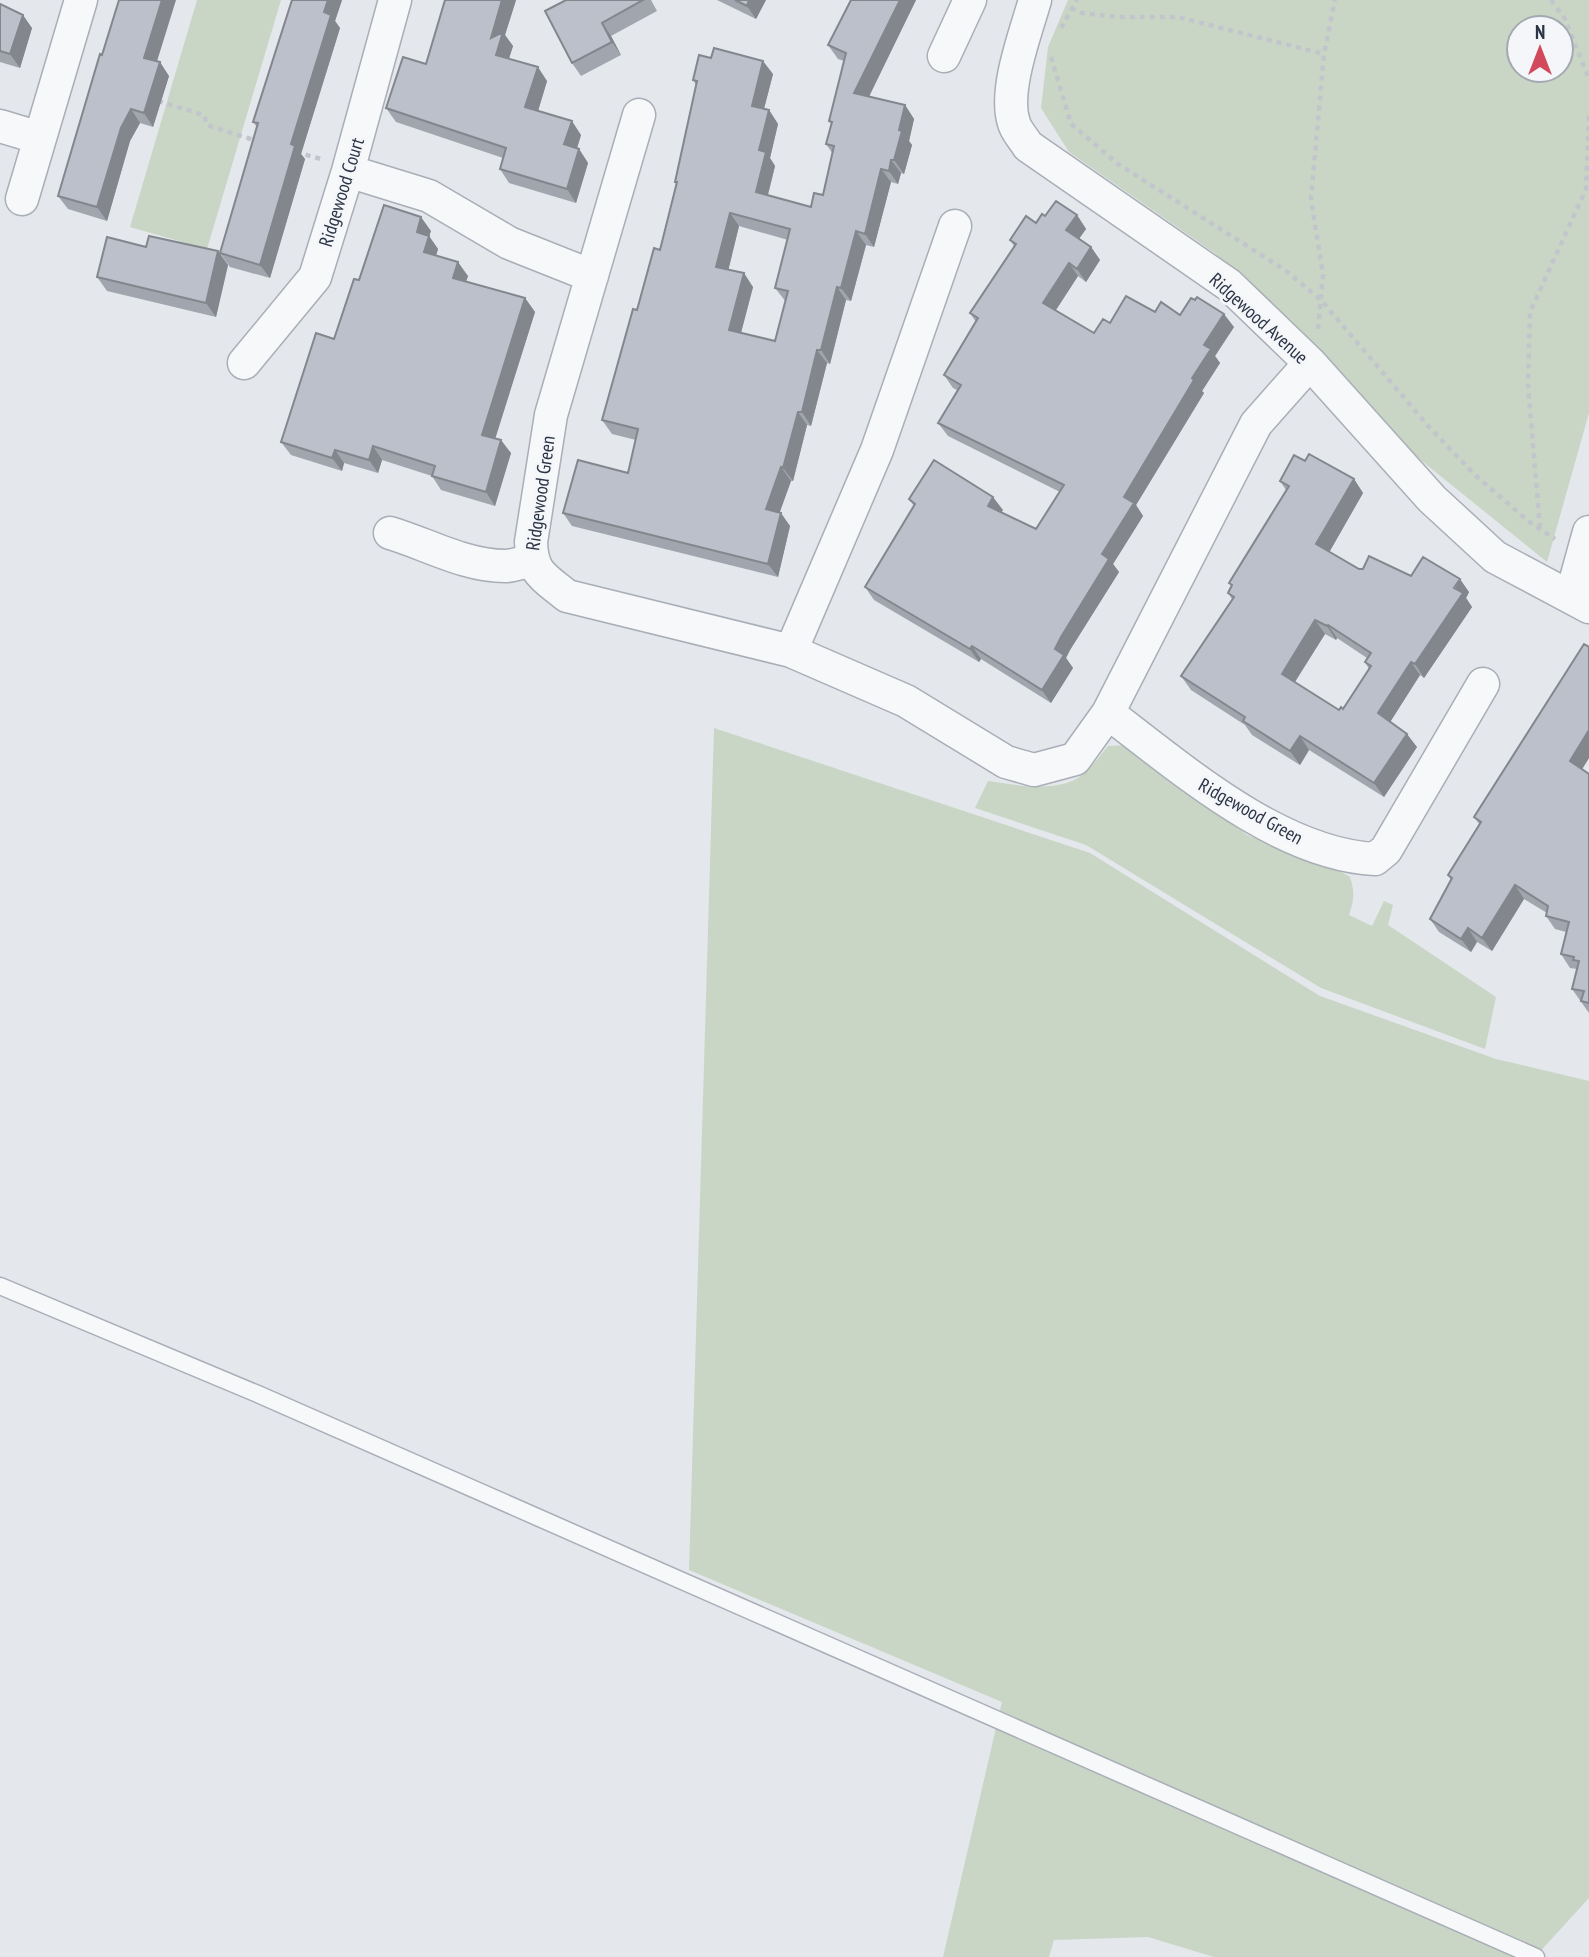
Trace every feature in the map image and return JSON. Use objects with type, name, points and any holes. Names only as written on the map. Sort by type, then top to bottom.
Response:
[{"type":"street","points":[[22,199],[81,0]]},
{"type":"street","name":"Ridgewood Court","points":[[244,363],[315,278],[395,0]]},
{"type":"street","points":[[944,56],[970,0]]},
{"type":"street","name":"Ridgewood Avenue","points":[[1049,2],[1015,68],[1012,98],[1014,124],[1028,146],[1229,285],[1310,363],[1432,499],[1495,556],[1580,602]]},
{"type":"street","name":"Ridgewood Green","points":[[639,115],[551,415],[531,542],[532,560],[541,575],[567,596],[791,651],[906,701],[1006,762],[1034,770],[1076,759],[1108,713],[1256,424],[1310,363]]},
{"type":"street","points":[[0,126],[40,138]]},
{"type":"street","points":[[348,169],[429,196],[509,243],[592,276]]},
{"type":"street","points":[[791,651],[877,450],[955,226]]},
{"type":"street","points":[[390,533],[457,556],[492,564],[507,566],[532,560]]},
{"type":"street","points":[[1580,602],[1586,544]]},
{"type":"street","name":"Ridgewood Green","points":[[1108,713],[1209,790],[1293,838],[1355,858],[1375,859],[1386,850],[1483,684]]},
{"type":"lane","points":[[0,1286],[260,1395],[1536,1957]]},
{"type":"path","points":[[1054,37],[1077,0]]},
{"type":"path","points":[[1310,363],[1320,323],[1323,275],[1311,199],[1324,54],[1335,0]]},
{"type":"path","points":[[1551,0],[1565,19],[1589,79]]},
{"type":"path","points":[[1049,2],[1082,13],[1118,18],[1178,18],[1324,54]]},
{"type":"path","points":[[1048,47],[1071,124],[1118,164],[1285,270],[1321,300],[1456,455],[1483,482],[1540,529],[1586,544]]},
{"type":"path","points":[[150,99],[204,115],[207,125],[260,141]]},
{"type":"path","points":[[1540,529],[1528,386],[1530,312],[1586,188],[1589,113]]},
{"type":"path","points":[[285,149],[348,169]]},
{"type":"green space","points":[[197,0],[281,0],[207,249],[130,227]]},
{"type":"green space","points":[[1068,0],[1589,0],[1589,413],[1547,562],[1412,453],[1324,355],[1216,254],[1069,152],[1041,108],[1048,47]]},
{"type":"green space","points":[[714,728],[1090,853],[1320,996],[1496,1059],[1589,1081],[1589,1898],[1535,1957],[1214,1957],[1148,1937],[1054,1940],[1049,1957],[943,1957],[1002,1702],[689,1570]]},
{"type":"green space","points":[[1130,745],[1247,835],[1336,869],[1350,877],[1353,896],[1349,915],[1372,926],[1384,901],[1393,905],[1388,925],[1496,997],[1485,1049],[1321,988],[1086,845],[975,808],[988,781],[1040,786],[1066,783],[1087,771],[1108,746]]},
{"type":"building","points":[[119,0],[162,0],[144,58],[160,62],[144,113],[131,109],[121,128],[97,207],[58,196]]},
{"type":"building","points":[[292,0],[328,0],[324,12],[331,15],[291,144],[295,146],[260,265],[220,253],[258,123],[253,122]]},
{"type":"building","points":[[445,0],[502,0],[491,38],[503,32],[496,55],[538,67],[525,107],[572,121],[564,144],[579,149],[567,189],[500,169],[506,148],[386,108],[403,57],[426,64]]},
{"type":"building","points":[[566,0],[643,0],[602,23],[612,42],[572,63],[545,11]]},
{"type":"building","points":[[735,0],[749,0],[747,6]]},
{"type":"building","points":[[851,0],[900,0],[854,93],[905,105],[899,130],[902,131],[889,171],[881,169],[865,234],[856,231],[841,288],[837,287],[821,350],[817,350],[802,412],[798,412],[783,468],[781,467],[766,509],[781,513],[768,564],[563,513],[578,460],[628,473],[638,429],[602,420],[633,309],[637,310],[654,248],[660,250],[677,182],[697,81],[693,80],[699,55],[711,58],[714,48],[763,61],[752,106],[769,110],[759,150],[766,152],[756,192],[811,207],[814,193],[823,195],[834,146],[826,144],[832,122],[829,121],[846,53],[828,45]],"holes":[[[730,213],[790,229],[775,288],[788,291],[775,341],[729,330],[744,273],[716,267]]]},
{"type":"building","points":[[0,4],[23,15],[10,54],[0,51]]},
{"type":"building","points":[[1056,201],[1077,215],[1066,230],[1091,247],[1077,269],[1069,263],[1043,303],[1094,333],[1103,319],[1110,323],[1126,296],[1155,312],[1161,302],[1180,315],[1191,298],[1195,300],[1197,297],[1224,314],[1204,345],[1211,349],[1124,497],[1134,503],[1102,554],[1109,559],[1055,649],[1064,655],[1042,690],[972,646],[970,649],[865,587],[915,504],[909,499],[934,460],[993,497],[988,506],[1036,529],[1064,485],[938,423],[961,385],[944,375],[978,318],[970,313],[1016,244],[1010,240],[1026,216],[1036,223]]},
{"type":"building","points":[[384,205],[421,217],[417,232],[429,236],[424,252],[458,262],[453,278],[525,298],[482,435],[501,440],[486,492],[432,476],[435,466],[373,446],[369,460],[335,450],[332,458],[281,442],[316,333],[334,339],[354,279],[359,280]]},
{"type":"building","points":[[149,236],[218,251],[206,303],[97,277],[107,237],[146,247]]},
{"type":"building","points":[[1309,454],[1354,479],[1316,544],[1359,569],[1363,569],[1369,556],[1411,576],[1423,557],[1460,579],[1454,588],[1463,593],[1415,664],[1411,662],[1378,713],[1407,734],[1374,783],[1300,736],[1290,751],[1243,721],[1245,717],[1181,676],[1234,597],[1228,593],[1232,585],[1229,583],[1289,486],[1280,481],[1294,455],[1305,461]],"holes":[[[1315,620],[1371,653],[1365,662],[1371,666],[1343,709],[1341,707],[1339,710],[1282,674]]]},
{"type":"building","points":[[1584,644],[1589,647],[1589,730],[1570,761],[1589,774],[1589,1003],[1581,1001],[1584,991],[1572,989],[1579,961],[1561,954],[1569,922],[1546,916],[1548,906],[1515,885],[1482,938],[1468,928],[1461,939],[1430,919],[1452,878],[1448,875],[1481,822],[1474,817]]}]
